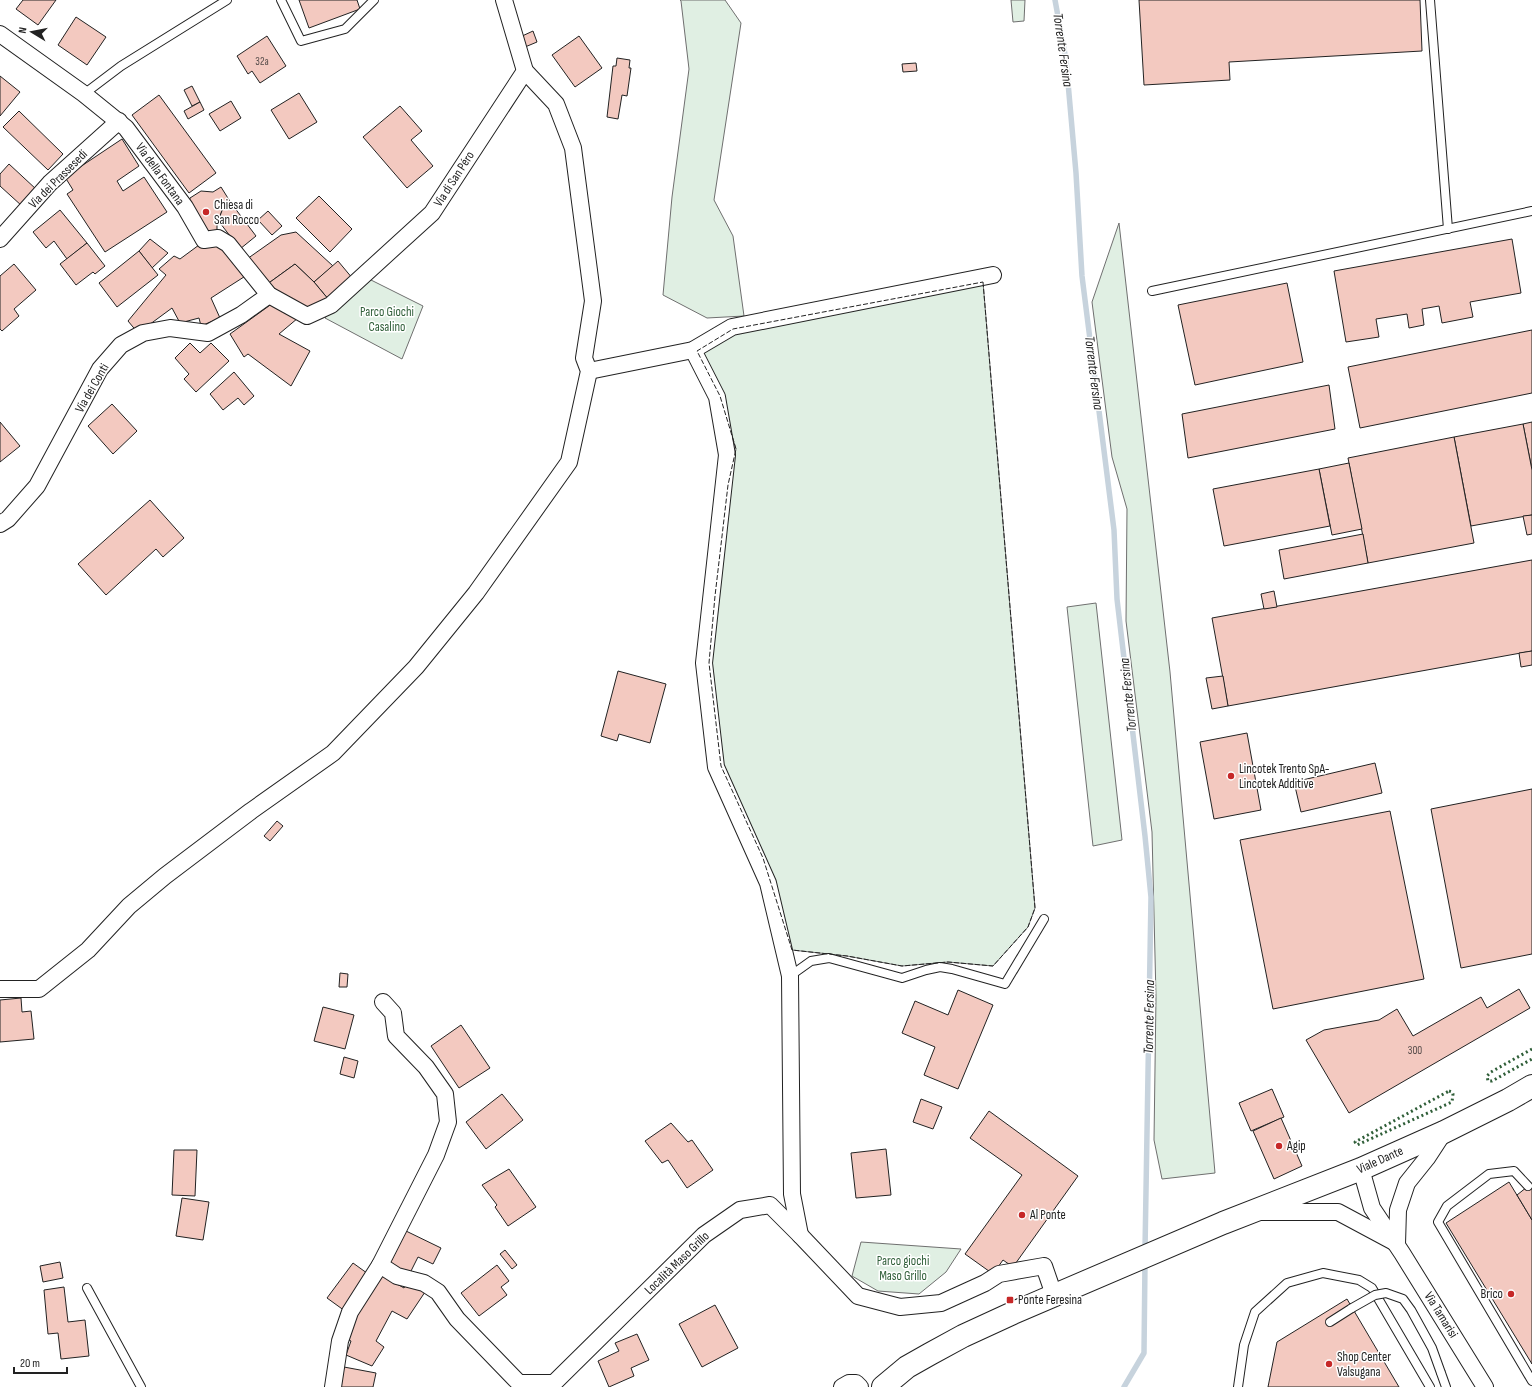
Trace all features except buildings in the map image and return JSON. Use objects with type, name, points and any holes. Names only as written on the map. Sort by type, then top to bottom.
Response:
[{"type":"main road","name":"Viale Dante","points":[[1061,1292],[1223,1223],[1361,1169],[1444,1132],[1508,1100],[1532,1086]]},
{"type":"main road","points":[[883,1387],[907,1367],[930,1354],[977,1330],[1061,1292]]},
{"type":"street","points":[[0,990],[39,989],[88,950],[129,906],[165,876],[251,811],[333,753],[416,667],[476,593],[569,462],[589,371],[584,358],[593,301],[573,148],[556,104],[525,71],[504,0]]},
{"type":"street","name":"Via della Fontana","points":[[0,34],[84,94],[126,128],[185,207],[204,240],[218,238],[228,244],[269,295],[307,316]]},
{"type":"street","name":"Via di San Péro","points":[[307,316],[331,306],[432,213],[525,71]]},
{"type":"street","name":"Via dei Prassesedi","points":[[0,239],[50,183],[119,122]]},
{"type":"street","points":[[589,371],[693,350],[732,327],[993,275]]},
{"type":"street","name":"Via dei Conti","points":[[0,524],[8,519],[37,486],[100,369],[121,345],[143,333],[170,328],[208,333],[241,315],[269,295]]},
{"type":"street","points":[[693,350],[717,397],[727,455],[704,663],[716,766],[768,883],[790,976],[792,1194],[800,1235]]},
{"type":"street","points":[[334,1387],[340,1341],[350,1312],[380,1265],[436,1155],[448,1122],[445,1094],[426,1067],[396,1036],[393,1013],[383,1002]]},
{"type":"street","points":[[1397,1244],[1398,1210],[1407,1183],[1427,1158],[1444,1132]]},
{"type":"street","name":"Via Tamarisi","points":[[1361,1169],[1372,1208],[1397,1244],[1486,1387]]},
{"type":"street","name":"Località Maso Grillo","points":[[380,1265],[397,1276],[424,1283],[438,1292],[457,1319],[519,1383],[554,1383],[704,1235],[740,1210],[770,1205],[858,1296],[900,1307],[941,1303],[985,1283],[999,1274],[1044,1266],[1061,1292]]},
{"type":"street","name":"Via Tamarisi","points":[[1252,1212],[1338,1212],[1397,1244]]},
{"type":"street","points":[[842,1387],[849,1383],[856,1383],[860,1387]]},
{"type":"lane","points":[[84,94],[121,66],[227,0]]},
{"type":"lane","points":[[281,0],[301,40],[345,29],[374,0]]},
{"type":"lane","points":[[1430,0],[1448,228]]},
{"type":"lane","points":[[1152,291],[1532,211]]},
{"type":"lane","points":[[790,976],[811,961],[829,958],[902,978],[940,967],[1005,984],[1044,919]]},
{"type":"lane","points":[[1528,1186],[1514,1171],[1489,1174],[1447,1206],[1438,1222],[1532,1381]]},
{"type":"lane","points":[[1238,1387],[1244,1345],[1255,1312],[1287,1283],[1323,1273],[1359,1280],[1372,1288],[1430,1387]]},
{"type":"lane","points":[[87,1288],[141,1387]]},
{"type":"lane","points":[[1330,1322],[1375,1295],[1386,1293],[1403,1299],[1411,1310],[1432,1348],[1446,1387]]},
{"type":"green space","points":[[680,0],[725,0],[741,23],[714,200],[733,236],[744,316],[707,318],[663,295],[672,197],[689,69]]},
{"type":"green space","points":[[1011,0],[1025,0],[1024,21],[1013,22]]},
{"type":"green space","points":[[1119,223],[1170,672],[1215,1173],[1162,1179],[1154,1140],[1156,997],[1152,832],[1126,621],[1127,509],[1112,457],[1092,302]]},
{"type":"green space","name":"Parco Giochi Casalino","points":[[363,276],[423,306],[402,359],[325,318]]},
{"type":"green space","points":[[983,282],[1035,908],[1028,927],[993,966],[948,962],[902,966],[847,956],[792,950],[763,858],[721,766],[709,663],[728,485],[736,449],[720,396],[697,351],[733,329]]},
{"type":"green space","points":[[1096,603],[1122,840],[1093,846],[1067,607]]},
{"type":"green space","name":"Parco giochi Maso Grillo","points":[[861,1242],[961,1249],[946,1272],[919,1294],[878,1291],[852,1276]]},
{"type":"waterway","name":"Torrente Fersina","points":[[1055,0],[1066,60],[1076,173],[1082,276],[1114,530],[1117,599],[1151,897],[1145,1250]]},
{"type":"waterway","name":"Torrente Fersina","points":[[1124,1387],[1144,1353],[1145,1263]]},
{"type":"hedge","points":[[1532,1049],[1491,1072],[1487,1076],[1488,1081],[1492,1081],[1532,1059]]},
{"type":"hedge","points":[[1449,1091],[1453,1094],[1452,1102],[1357,1145],[1355,1142],[1449,1091]]},
{"type":"fence","points":[[983,282],[1035,908],[1028,927],[993,966],[948,962],[902,966],[847,956],[792,950],[763,858],[721,766],[709,663],[728,485],[736,449],[720,396],[697,351],[733,329],[983,282]]},
{"type":"place","name":"Chiesa di San Rocco","points":[[206,212]]},
{"type":"place","name":"Lincotek Trento SpA- Lincotek Additive","points":[[1231,776]]},
{"type":"place","name":"Agip","points":[[1279,1146]]},
{"type":"place","name":"Al Ponte","points":[[1022,1215]]},
{"type":"place","name":"Brico","points":[[1511,1294]]},
{"type":"place","name":"Ponte Feresina","points":[[1010,1300]]},
{"type":"place","name":"Shop Center Valsugana","points":[[1329,1364]]}]
